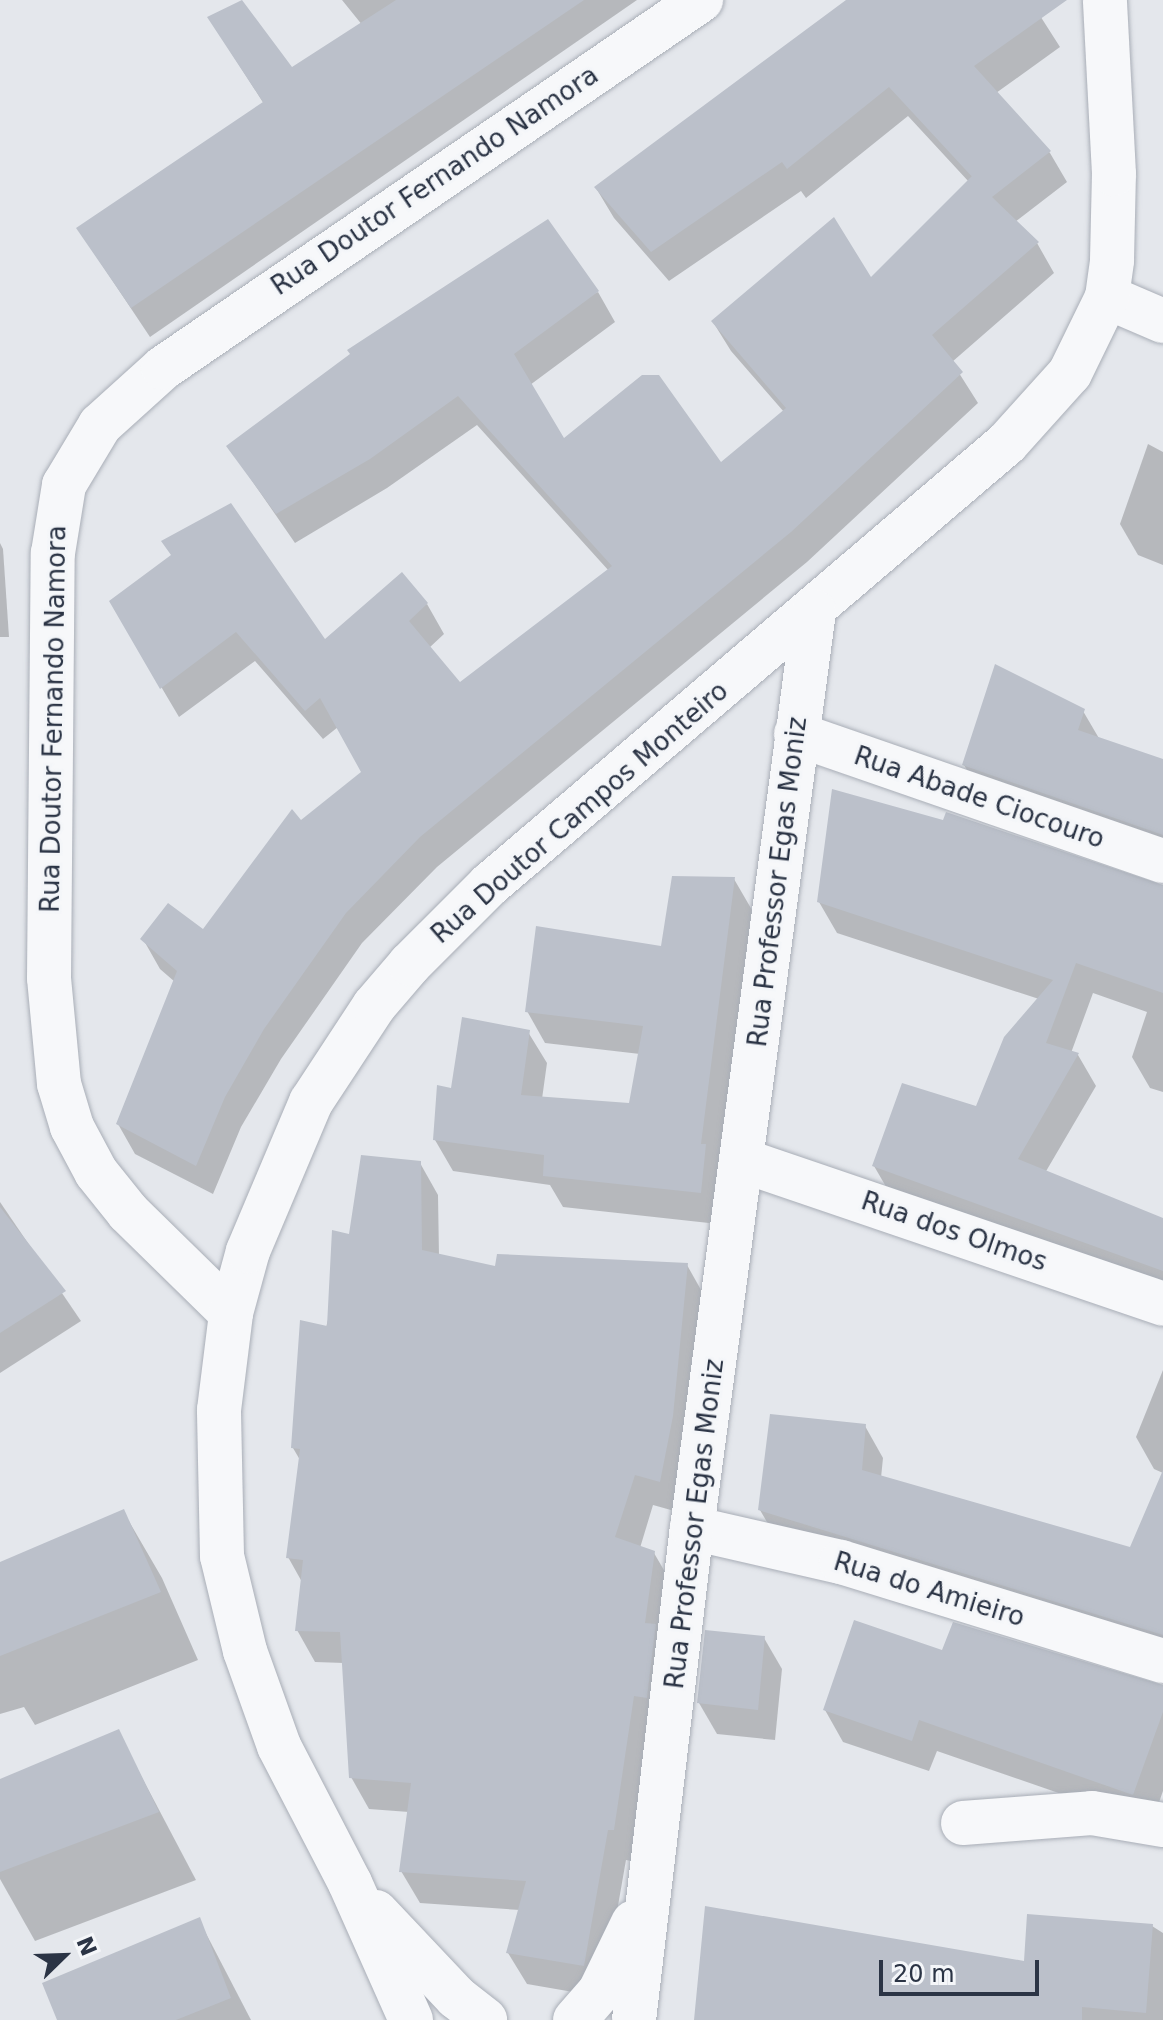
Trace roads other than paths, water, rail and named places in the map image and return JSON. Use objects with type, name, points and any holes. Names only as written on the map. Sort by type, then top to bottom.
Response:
[{"type":"street","name":"Rua Doutor Fernando Namora","points":[[231,1313],[128,1212],[96,1172],[72,1127],[59,1084],[49,963],[53,553],[64,485],[100,425],[173,361],[701,0]]},
{"type":"street","points":[[814,611],[1042,409],[1093,334],[1107,297],[1114,174],[1105,0]]},
{"type":"street","points":[[1107,297],[1163,321]]},
{"type":"street","name":"Rua Doutor Campos Monteiro","points":[[350,1883],[259,1696],[222,1556],[217,1458],[231,1313],[252,1239],[311,1102],[374,1006],[489,885],[814,611]]},
{"type":"street","name":"Rua Professor Egas Moniz","points":[[634,2020],[692,1528],[744,1161],[814,611]]},
{"type":"street","name":"Rua Abade Ciocouro","points":[[796,734],[1163,861]]},
{"type":"street","name":"Rua dos Olmos","points":[[744,1161],[1163,1304]]},
{"type":"street","name":"Rua do Amieiro","points":[[692,1528],[841,1562],[1163,1661]]},
{"type":"street","points":[[963,1823],[1092,1813],[1163,1825]]},
{"type":"street","points":[[575,2020],[617,1963],[651,1880]]},
{"type":"street","points":[[350,1883],[411,2020]]},
{"type":"street","points":[[350,1883],[425,1966],[485,2020]]}]
